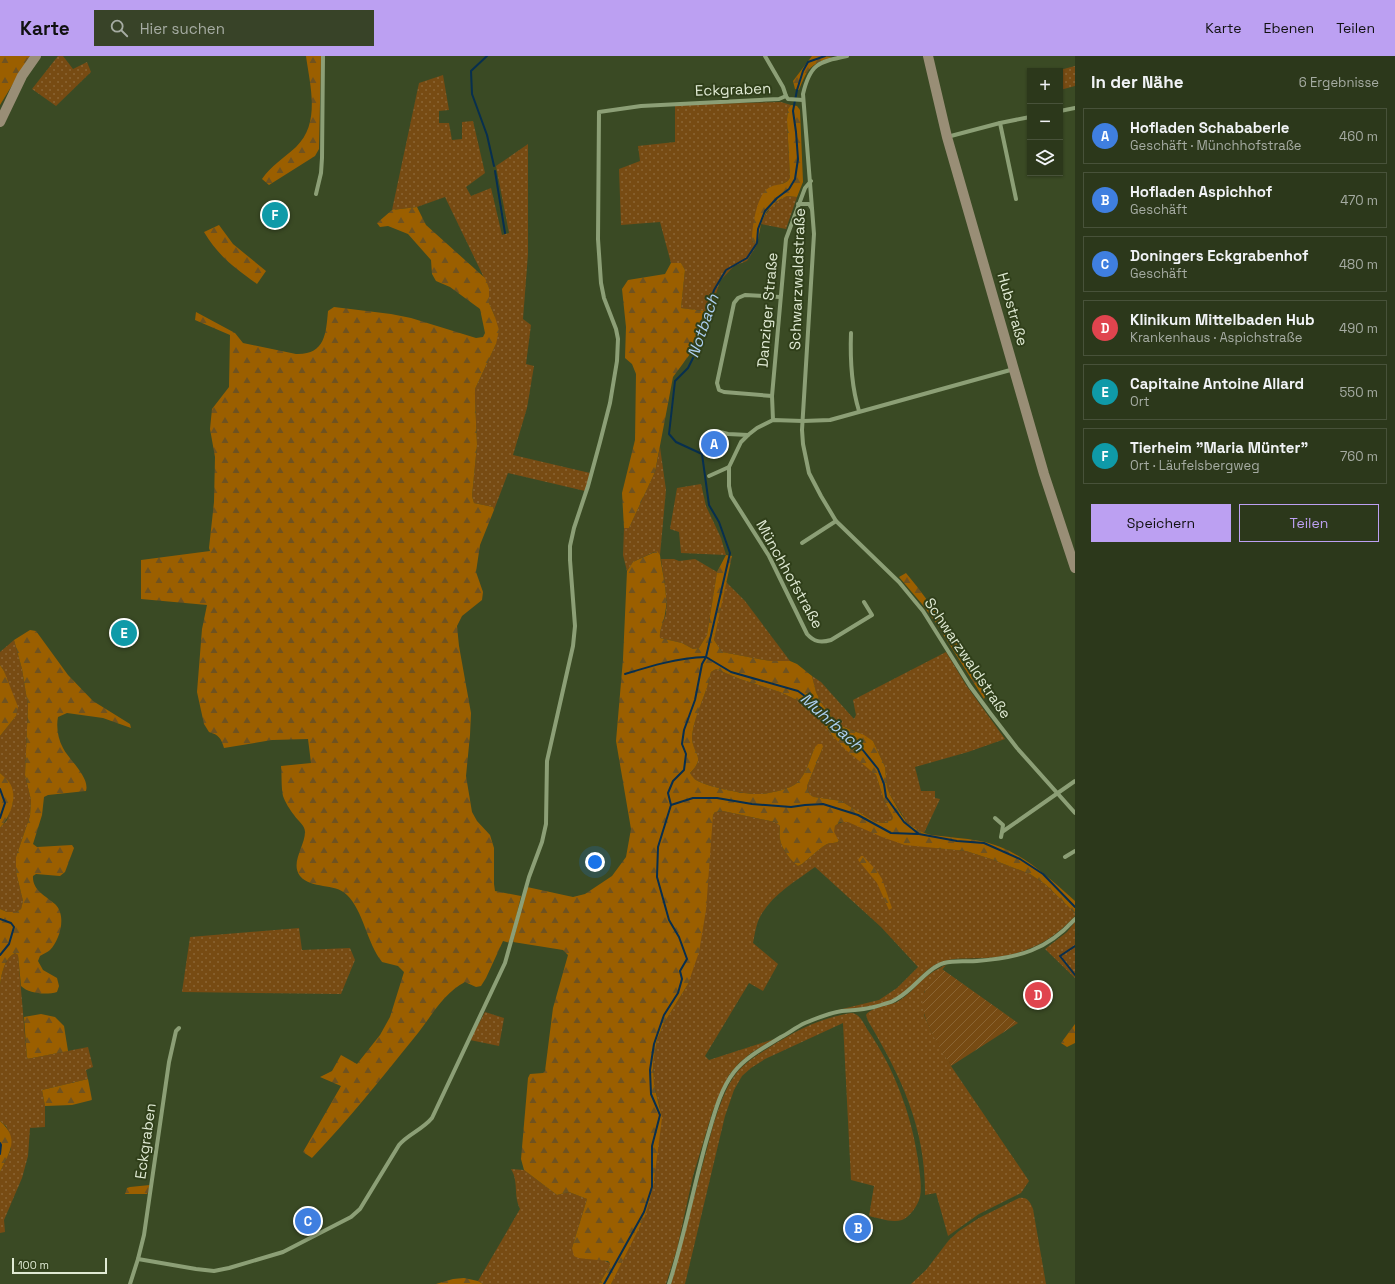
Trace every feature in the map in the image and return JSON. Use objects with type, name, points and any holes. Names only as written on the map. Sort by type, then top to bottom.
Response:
[{"type":"main road","points":[[0,122],[22,76],[36,56]]},
{"type":"main road","name":"Hubstraße","points":[[928,56],[947,137],[1044,474],[1075,568]]},
{"type":"street","points":[[316,194],[321,173],[322,158],[323,56]]},
{"type":"street","points":[[765,56],[783,87],[787,98]]},
{"type":"street","name":"Schwarzwaldstraße","points":[[847,56],[832,59],[814,66],[806,79],[800,100],[811,181],[814,234],[803,421],[803,444],[809,473],[836,521],[898,582],[923,611],[970,686],[990,713],[1017,748],[1058,792],[1075,813]]},
{"type":"street","name":"Eckgraben","points":[[138,1259],[196,1269],[214,1270],[283,1252],[351,1217],[360,1210],[403,1140],[427,1124],[432,1118],[505,963],[529,877],[542,842],[546,824],[547,761],[573,646],[575,626],[570,546],[610,403],[617,361],[618,339],[616,329],[604,298],[601,284],[598,239],[599,112],[641,106],[681,103],[787,98],[800,100]]},
{"type":"street","points":[[1063,110],[1075,108]]},
{"type":"street","points":[[947,137],[1027,118]]},
{"type":"street","points":[[1000,123],[1016,199]]},
{"type":"street","name":"Danziger Straße","points":[[773,420],[772,396],[786,239],[798,204],[805,188],[811,181]]},
{"type":"street","points":[[798,204],[809,204],[812,210]]},
{"type":"street","points":[[772,396],[724,392],[719,390],[717,383],[734,303],[738,298],[745,295],[780,297]]},
{"type":"street","points":[[851,333],[851,379],[859,412]]},
{"type":"street","points":[[773,420],[830,420],[1015,369]]},
{"type":"street","name":"Münchhofstraße","points":[[773,420],[758,428],[741,442],[729,467],[731,496],[769,556],[807,634],[811,638],[816,641],[824,642],[831,640],[872,615],[864,602]]},
{"type":"street","points":[[716,431],[748,435]]},
{"type":"street","points":[[709,476],[729,467]]},
{"type":"street","points":[[802,544],[836,521]]},
{"type":"street","points":[[995,818],[1002,825],[1001,835],[1075,781]]},
{"type":"street","points":[[1065,857],[1075,851]]},
{"type":"street","points":[[669,1284],[712,1120],[722,1093],[734,1072],[742,1063],[762,1049],[804,1024],[823,1016],[883,1005],[898,999],[932,969],[942,963],[953,961],[969,962],[995,960],[1020,955],[1039,949],[1066,929],[1075,919]]},
{"type":"street","name":"Eckgraben","points":[[130,1284],[144,1235],[169,1062],[176,1031],[179,1028]]},
{"type":"shaded area","points":[[58,56],[63,56],[73,69],[87,62],[91,72],[56,106],[32,89]]},
{"type":"shaded area","points":[[1075,66],[1075,86],[1063,89],[1063,69]]},
{"type":"shaded area","points":[[443,75],[449,110],[439,111],[439,123],[449,123],[452,140],[462,139],[462,122],[473,121],[485,173],[466,187],[471,196],[491,188],[502,235],[509,233],[496,166],[528,144],[528,254],[523,319],[531,325],[526,364],[534,366],[527,408],[513,455],[590,473],[585,491],[508,473],[494,510],[493,507],[474,503],[472,496],[477,445],[475,389],[496,344],[495,317],[489,303],[489,288],[445,197],[417,207],[392,210],[419,83]]},
{"type":"shaded area","points":[[781,102],[791,105],[788,109],[787,120],[789,180],[767,189],[752,241],[757,245],[747,261],[734,266],[720,281],[711,310],[704,311],[681,308],[685,270],[681,263],[671,263],[660,222],[621,225],[619,169],[640,161],[638,146],[675,142],[675,105]]},
{"type":"shaded area","points":[[787,196],[797,197],[786,229],[761,224],[771,207]]},
{"type":"shaded area","points":[[660,447],[666,490],[660,555],[657,552],[654,552],[633,562],[627,571],[623,555],[624,528],[629,528],[655,472]]},
{"type":"shaded area","points":[[701,484],[706,506],[721,538],[726,555],[681,553],[679,532],[670,529],[677,488]]},
{"type":"shaded area","points":[[661,559],[674,559],[679,561],[695,559],[717,572],[707,635],[699,648],[693,649],[682,643],[660,638],[660,632],[666,613],[666,593]]},
{"type":"shaded area","points":[[726,582],[745,601],[790,661],[770,661],[722,652],[714,640]]},
{"type":"shaded area","points":[[14,640],[22,669],[28,706],[25,775],[31,800],[30,816],[16,857],[16,872],[23,901],[21,909],[16,912],[7,912],[0,909],[0,828],[7,820],[13,802],[9,782],[0,773],[0,736],[16,716],[4,671],[0,665],[0,652]]},
{"type":"shaded area","points":[[946,652],[966,685],[1005,739],[968,752],[915,767],[921,791],[935,791],[935,798],[940,799],[924,833],[908,824],[890,795],[887,787],[885,767],[873,741],[836,722],[822,704],[816,692],[812,676],[821,682],[854,719],[856,715],[853,700]]},
{"type":"shaded area","points":[[716,669],[740,679],[780,692],[805,704],[815,713],[831,734],[876,775],[884,800],[893,817],[892,820],[883,823],[875,822],[841,801],[814,797],[808,792],[807,786],[823,747],[815,747],[805,771],[797,783],[779,791],[763,794],[745,793],[717,788],[694,779],[690,773],[695,767],[698,759],[692,737],[694,725],[711,672]]},
{"type":"shaded area","points":[[723,811],[775,822],[780,826],[781,843],[784,850],[789,858],[798,866],[820,848],[827,844],[839,841],[833,832],[835,826],[841,822],[853,823],[936,848],[966,851],[1030,874],[1045,884],[1075,913],[1075,916],[1055,934],[1034,947],[1011,955],[998,957],[946,960],[930,968],[904,992],[888,1001],[861,1008],[834,1011],[879,1000],[897,988],[918,967],[881,927],[815,867],[785,888],[766,907],[759,918],[753,943],[778,964],[763,991],[749,983],[705,1056],[709,1060],[774,1039],[751,1053],[738,1064],[729,1075],[720,1093],[712,1113],[693,1176],[677,1249],[666,1284],[611,1284],[620,1264],[660,1108],[654,1085],[653,1063],[657,1040],[664,1023],[688,984],[713,815],[715,812]]},
{"type":"shaded area","points":[[1075,922],[1075,978],[1045,949],[1067,932]]},
{"type":"shaded area","points":[[299,928],[302,950],[350,948],[355,960],[341,994],[182,992],[190,937]]},
{"type":"shaded area","points":[[15,953],[18,955],[27,1059],[88,1047],[93,1067],[86,1070],[88,1079],[42,1090],[45,1106],[45,1127],[30,1128],[28,1156],[22,1178],[4,1220],[5,1232],[0,1233],[0,1172],[11,1149],[9,1132],[6,1126],[0,1121],[0,984],[6,963]]},
{"type":"shaded area","points":[[946,965],[924,992],[924,1015],[931,1031],[951,1066],[1029,1181],[1021,1193],[979,1214],[948,1236],[936,1193],[925,1195],[921,1148],[916,1125],[909,1104],[891,1062],[866,1015],[872,1010],[902,999],[926,977]]},
{"type":"shaded area","points":[[942,969],[1018,1023],[951,1066],[935,1040],[923,1008],[925,991]]},
{"type":"shaded area","points":[[485,1012],[504,1018],[499,1046],[470,1040]]},
{"type":"shaded area","points":[[854,1013],[860,1018],[877,1044],[894,1077],[907,1112],[916,1149],[921,1182],[920,1197],[916,1207],[911,1214],[898,1221],[889,1221],[869,1216],[874,1186],[851,1180],[843,1023],[765,1059],[742,1076],[734,1090],[725,1116],[685,1284],[671,1284],[713,1126],[723,1098],[733,1077],[749,1061],[789,1035],[828,1018]]},
{"type":"shaded area","points":[[511,1169],[524,1170],[557,1195],[569,1192],[587,1199],[572,1248],[610,1263],[610,1266],[599,1284],[483,1284],[478,1281],[520,1209],[515,1179]]},
{"type":"shaded area","points":[[1019,1198],[1027,1199],[1033,1209],[1046,1284],[911,1284],[926,1270],[949,1240],[959,1231],[979,1218]]},
{"type":"green space","points":[[0,56],[30,56],[0,105]]},
{"type":"green space","points":[[306,56],[321,56],[319,149],[315,156],[269,185],[262,179],[274,166],[296,147],[304,137],[309,127],[312,104]]},
{"type":"green space","points":[[812,56],[832,57],[818,62],[810,68],[799,90],[795,89],[793,81]]},
{"type":"green space","points":[[791,105],[797,106],[800,110],[803,182],[797,197],[787,196],[779,200],[767,211],[761,224],[757,245],[752,241],[752,235],[755,214],[760,199],[767,189],[787,182],[790,177],[787,120],[788,109]]},
{"type":"green space","points":[[417,207],[426,225],[485,278],[489,288],[489,303],[499,330],[496,344],[475,389],[477,445],[472,496],[474,503],[493,507],[494,510],[480,545],[476,572],[483,592],[482,600],[462,616],[457,626],[459,646],[471,713],[466,776],[472,812],[477,821],[490,835],[494,848],[495,891],[521,896],[510,943],[503,941],[481,986],[476,987],[465,982],[443,1000],[364,1099],[312,1158],[303,1152],[341,1086],[320,1077],[332,1071],[341,1055],[357,1064],[380,1035],[390,1017],[404,972],[398,966],[382,962],[372,946],[357,909],[347,895],[342,891],[330,887],[311,883],[300,876],[297,871],[297,860],[305,830],[303,825],[289,808],[283,796],[281,766],[311,763],[308,739],[272,740],[224,748],[219,737],[209,732],[204,724],[197,692],[202,629],[207,605],[141,599],[141,560],[210,551],[209,548],[214,502],[215,457],[210,429],[212,409],[229,387],[230,335],[195,320],[196,312],[235,333],[243,343],[296,354],[313,351],[318,347],[325,335],[328,311],[334,307],[411,318],[476,338],[483,337],[485,333],[480,309],[450,287],[436,281],[432,274],[431,260],[408,234],[388,226],[380,227],[377,223],[392,210]]},
{"type":"green space","points":[[219,225],[233,244],[266,271],[257,284],[221,255],[204,232]]},
{"type":"green space","points":[[671,263],[681,263],[685,270],[681,308],[704,311],[693,350],[673,377],[655,472],[629,528],[624,528],[622,493],[635,440],[636,374],[632,364],[625,358],[626,327],[622,289],[628,280],[665,274]]},
{"type":"green space","points":[[657,551],[660,555],[665,584],[666,607],[660,638],[682,643],[693,649],[699,648],[707,635],[717,572],[726,555],[732,556],[714,640],[722,652],[770,661],[790,661],[797,664],[812,676],[816,692],[822,704],[836,722],[864,735],[873,741],[885,767],[887,787],[890,795],[908,824],[924,833],[980,841],[1007,850],[1019,856],[1043,873],[1075,901],[1075,913],[1045,884],[1030,874],[966,851],[905,845],[848,822],[840,822],[835,826],[834,832],[839,841],[827,844],[820,848],[798,866],[789,858],[784,850],[780,837],[780,826],[775,822],[723,811],[715,812],[713,815],[706,910],[699,952],[688,984],[664,1023],[657,1040],[653,1063],[654,1085],[662,1118],[653,1188],[645,1216],[611,1284],[599,1284],[610,1266],[610,1263],[608,1261],[578,1258],[574,1256],[572,1248],[587,1199],[569,1192],[557,1195],[524,1170],[521,1159],[528,1078],[530,1074],[543,1073],[545,1071],[553,1008],[568,955],[563,950],[513,942],[527,887],[573,897],[585,894],[612,876],[626,857],[631,829],[616,741],[623,659],[627,571],[633,562]],"holes":[[[716,669],[740,679],[780,692],[805,704],[815,713],[831,734],[846,750],[876,775],[884,800],[893,817],[892,820],[883,823],[875,822],[841,801],[814,797],[808,792],[807,786],[823,747],[822,744],[818,744],[815,747],[800,780],[794,785],[779,791],[763,794],[745,793],[717,788],[694,779],[690,773],[695,767],[698,759],[692,737],[695,720],[707,688],[711,672]]]},
{"type":"green space","points":[[906,573],[939,616],[968,661],[987,692],[984,699],[936,623],[899,577]]},
{"type":"green space","points":[[30,630],[36,631],[68,675],[93,701],[130,724],[131,728],[103,718],[67,713],[58,717],[57,729],[61,744],[82,774],[85,780],[86,791],[48,795],[44,797],[42,815],[33,844],[37,847],[72,845],[74,848],[65,872],[60,876],[36,874],[33,876],[33,881],[37,889],[55,904],[61,914],[61,927],[57,940],[50,950],[40,956],[38,961],[43,970],[57,978],[59,986],[57,992],[48,993],[29,991],[21,986],[18,955],[15,953],[6,963],[0,984],[0,909],[7,912],[16,912],[21,909],[23,901],[16,872],[16,857],[30,816],[31,800],[25,775],[28,706],[22,669],[14,640]]},
{"type":"green space","points":[[0,665],[4,671],[18,707],[16,716],[0,736]]},
{"type":"green space","points":[[0,773],[9,782],[12,788],[13,800],[10,812],[0,828]]},
{"type":"green space","points":[[861,856],[863,856],[877,871],[882,879],[892,908],[889,910],[877,883],[858,860]]},
{"type":"green space","points":[[41,1014],[55,1017],[64,1026],[68,1051],[27,1059],[24,1017]]},
{"type":"green space","points":[[1075,1024],[1075,1043],[1067,1047],[1061,1043]]},
{"type":"green space","points":[[88,1079],[92,1100],[72,1105],[45,1106],[42,1090]]},
{"type":"green space","points":[[0,1121],[10,1134],[11,1145],[10,1151],[0,1172]]},
{"type":"green space","points":[[150,1185],[147,1194],[125,1194],[127,1188]]},
{"type":"green space","points":[[464,1278],[478,1281],[483,1284],[436,1284],[453,1279]]},
{"type":"waterway","points":[[487,56],[471,71],[472,94],[487,135],[494,166]]},
{"type":"waterway","name":"Notbach","points":[[604,1284],[644,1212],[652,1187],[652,1146],[660,1115],[651,1094],[650,1070],[654,1044],[664,1015],[678,993],[682,979],[680,971],[687,959],[679,937],[669,920],[657,877],[658,847],[671,805],[668,793],[673,781],[684,770],[686,754],[682,744],[684,730],[695,700],[702,664],[706,657],[730,553],[719,522],[709,505],[702,454],[676,442],[669,434],[675,381],[688,368],[694,356],[714,290],[726,270],[747,258],[757,243],[758,229],[765,211],[777,198],[789,189],[795,179],[798,159],[793,111],[797,90],[803,71],[808,62],[825,56]]},
{"type":"waterway","points":[[495,171],[505,233]]},
{"type":"waterway","name":"Muhrbach","points":[[706,657],[731,672],[798,691],[821,708],[839,728],[862,749],[878,769],[884,784],[886,797],[904,822],[919,834],[957,841],[984,843],[1020,859],[1043,874],[1075,907]]},
{"type":"waterway","points":[[625,674],[654,665],[706,657]]},
{"type":"waterway","points":[[0,789],[5,803],[0,818]]},
{"type":"waterway","name":"Muhrbach","points":[[671,805],[693,798],[717,798],[752,804],[791,807],[823,804],[858,815],[891,833],[918,834]]},
{"type":"waterway","points":[[0,919],[11,923],[14,927],[9,944],[0,955]]},
{"type":"waterway","name":"Muhrbach","points":[[1075,946],[1060,956],[1075,975]]},
{"type":"waterway","points":[[0,1143],[0,1154]]},
{"type":"place","name":"Tierheim \"Maria Münter\"","points":[[275,215]]},
{"type":"place","name":"Hofladen Schababerle","points":[[714,444]]},
{"type":"place","name":"Capitaine Antoine Allard","points":[[124,633]]},
{"type":"place","name":"Klinikum Mittelbaden Hub","points":[[1038,995]]},
{"type":"place","name":"Doningers Eckgrabenhof","points":[[308,1221]]},
{"type":"place","name":"Hofladen Aspichhof","points":[[858,1228]]}]
